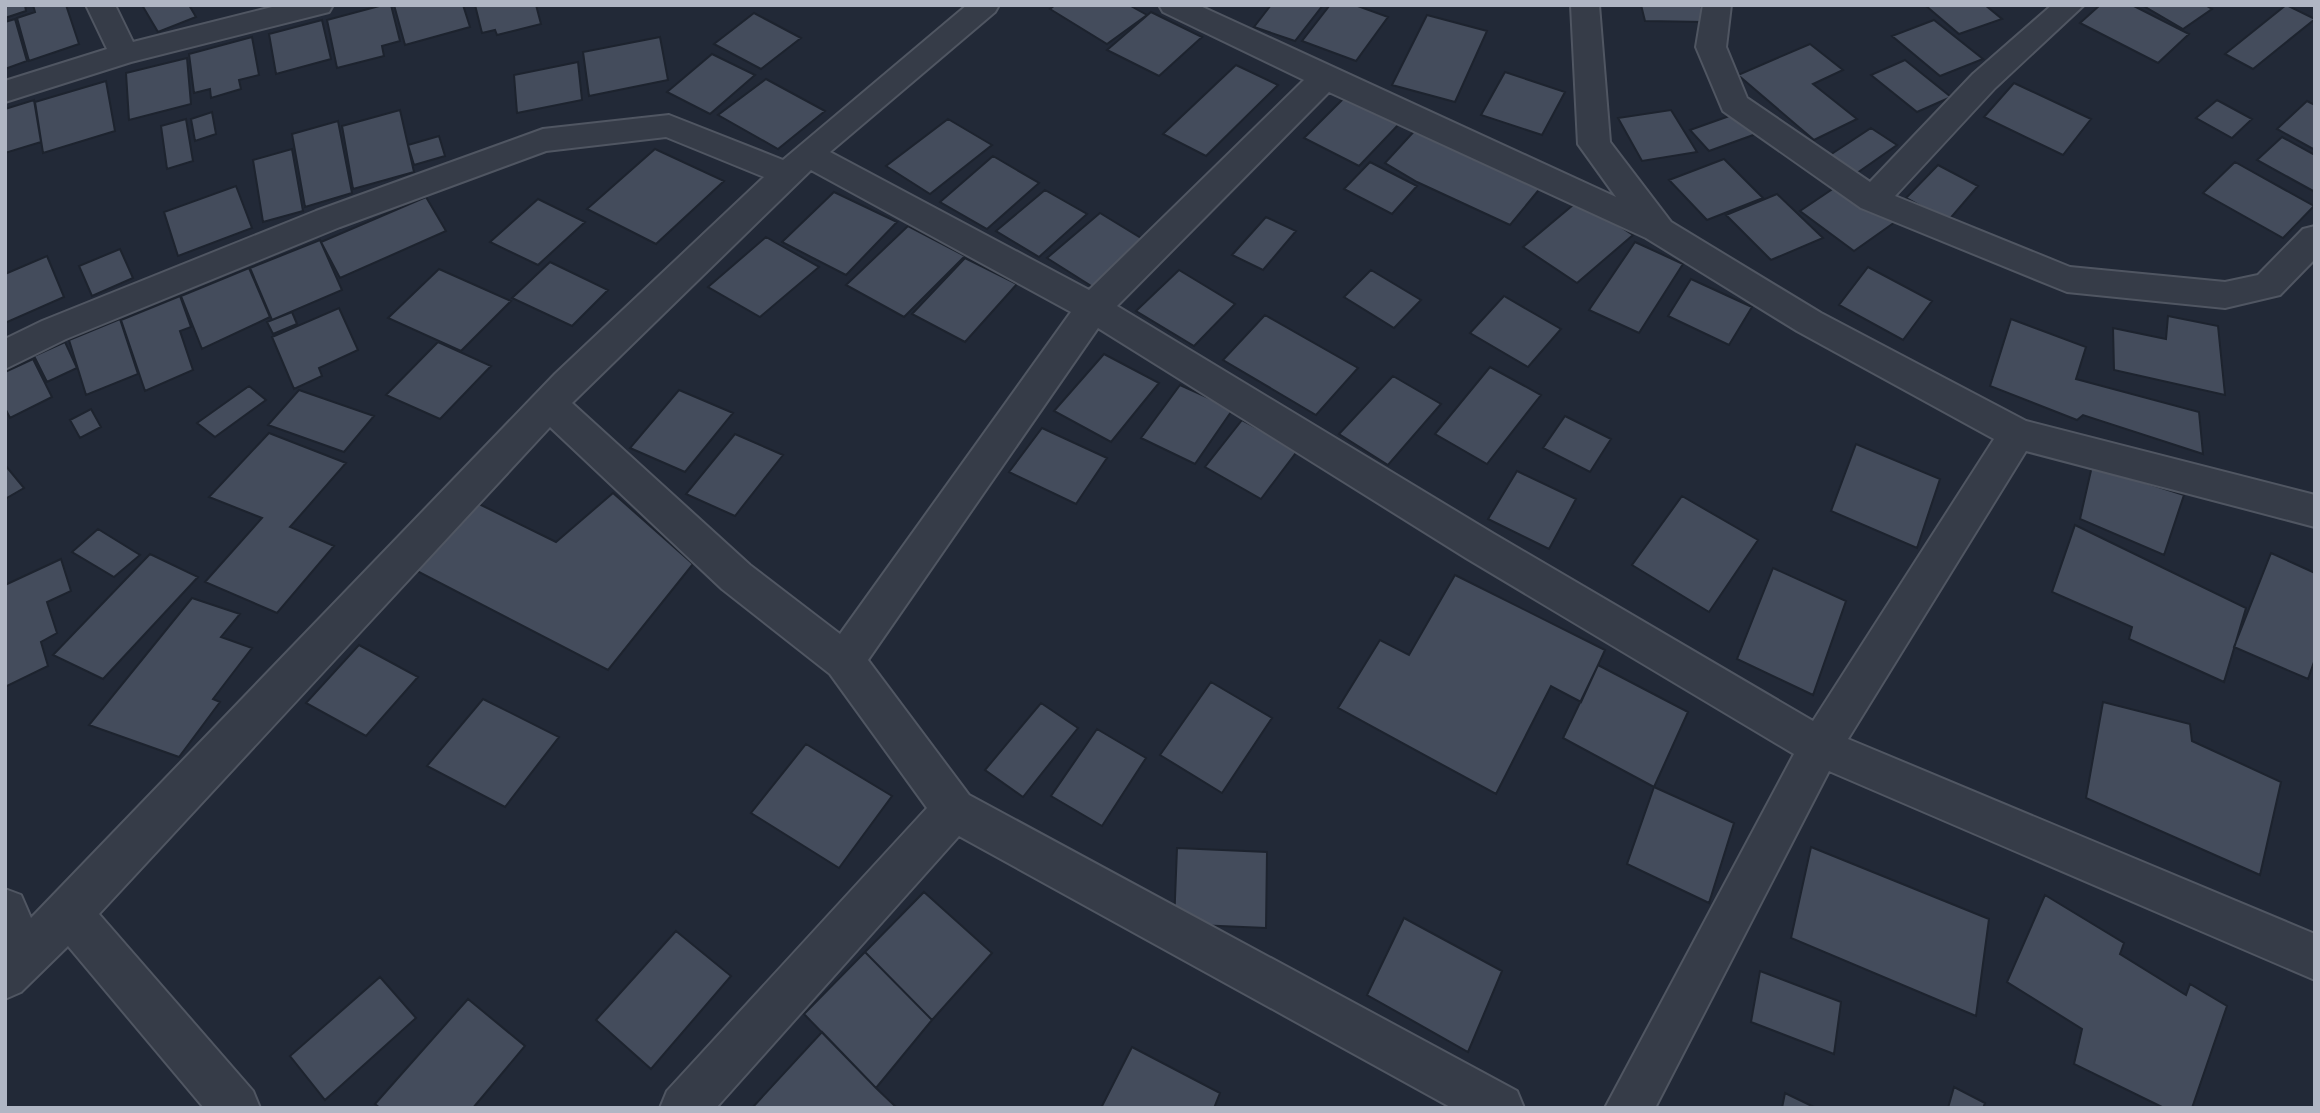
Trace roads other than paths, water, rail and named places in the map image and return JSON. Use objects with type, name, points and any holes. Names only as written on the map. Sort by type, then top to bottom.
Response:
[{"type":"street","points":[[100,5],[124,54]]},
{"type":"street","points":[[5,92],[124,54],[319,5]]},
{"type":"street","points":[[15,966],[69,914],[550,404],[797,164],[985,5]]},
{"type":"street","points":[[1173,5],[1325,78],[1659,231],[1809,322],[2017,434],[2315,511]]},
{"type":"street","points":[[1585,5],[1594,144],[1659,231]]},
{"type":"street","points":[[1717,5],[1711,47],[1734,104],[1872,200],[2067,279],[2225,295],[2268,286],[2315,239]]},
{"type":"street","points":[[1872,200],[1984,81],[2070,5]]},
{"type":"street","points":[[844,661],[1093,308],[1325,78]]},
{"type":"street","points":[[5,355],[54,330],[328,219],[543,140],[669,126],[797,164],[1093,308],[1480,545],[1821,747],[2315,957]]},
{"type":"street","points":[[550,404],[736,577],[844,661],[954,810],[1500,1108]]},
{"type":"street","points":[[1629,1108],[1821,747],[2017,434]]},
{"type":"street","points":[[684,1108],[954,810]]},
{"type":"street","points":[[5,911],[15,966]]},
{"type":"street","points":[[69,914],[236,1108]]}]
